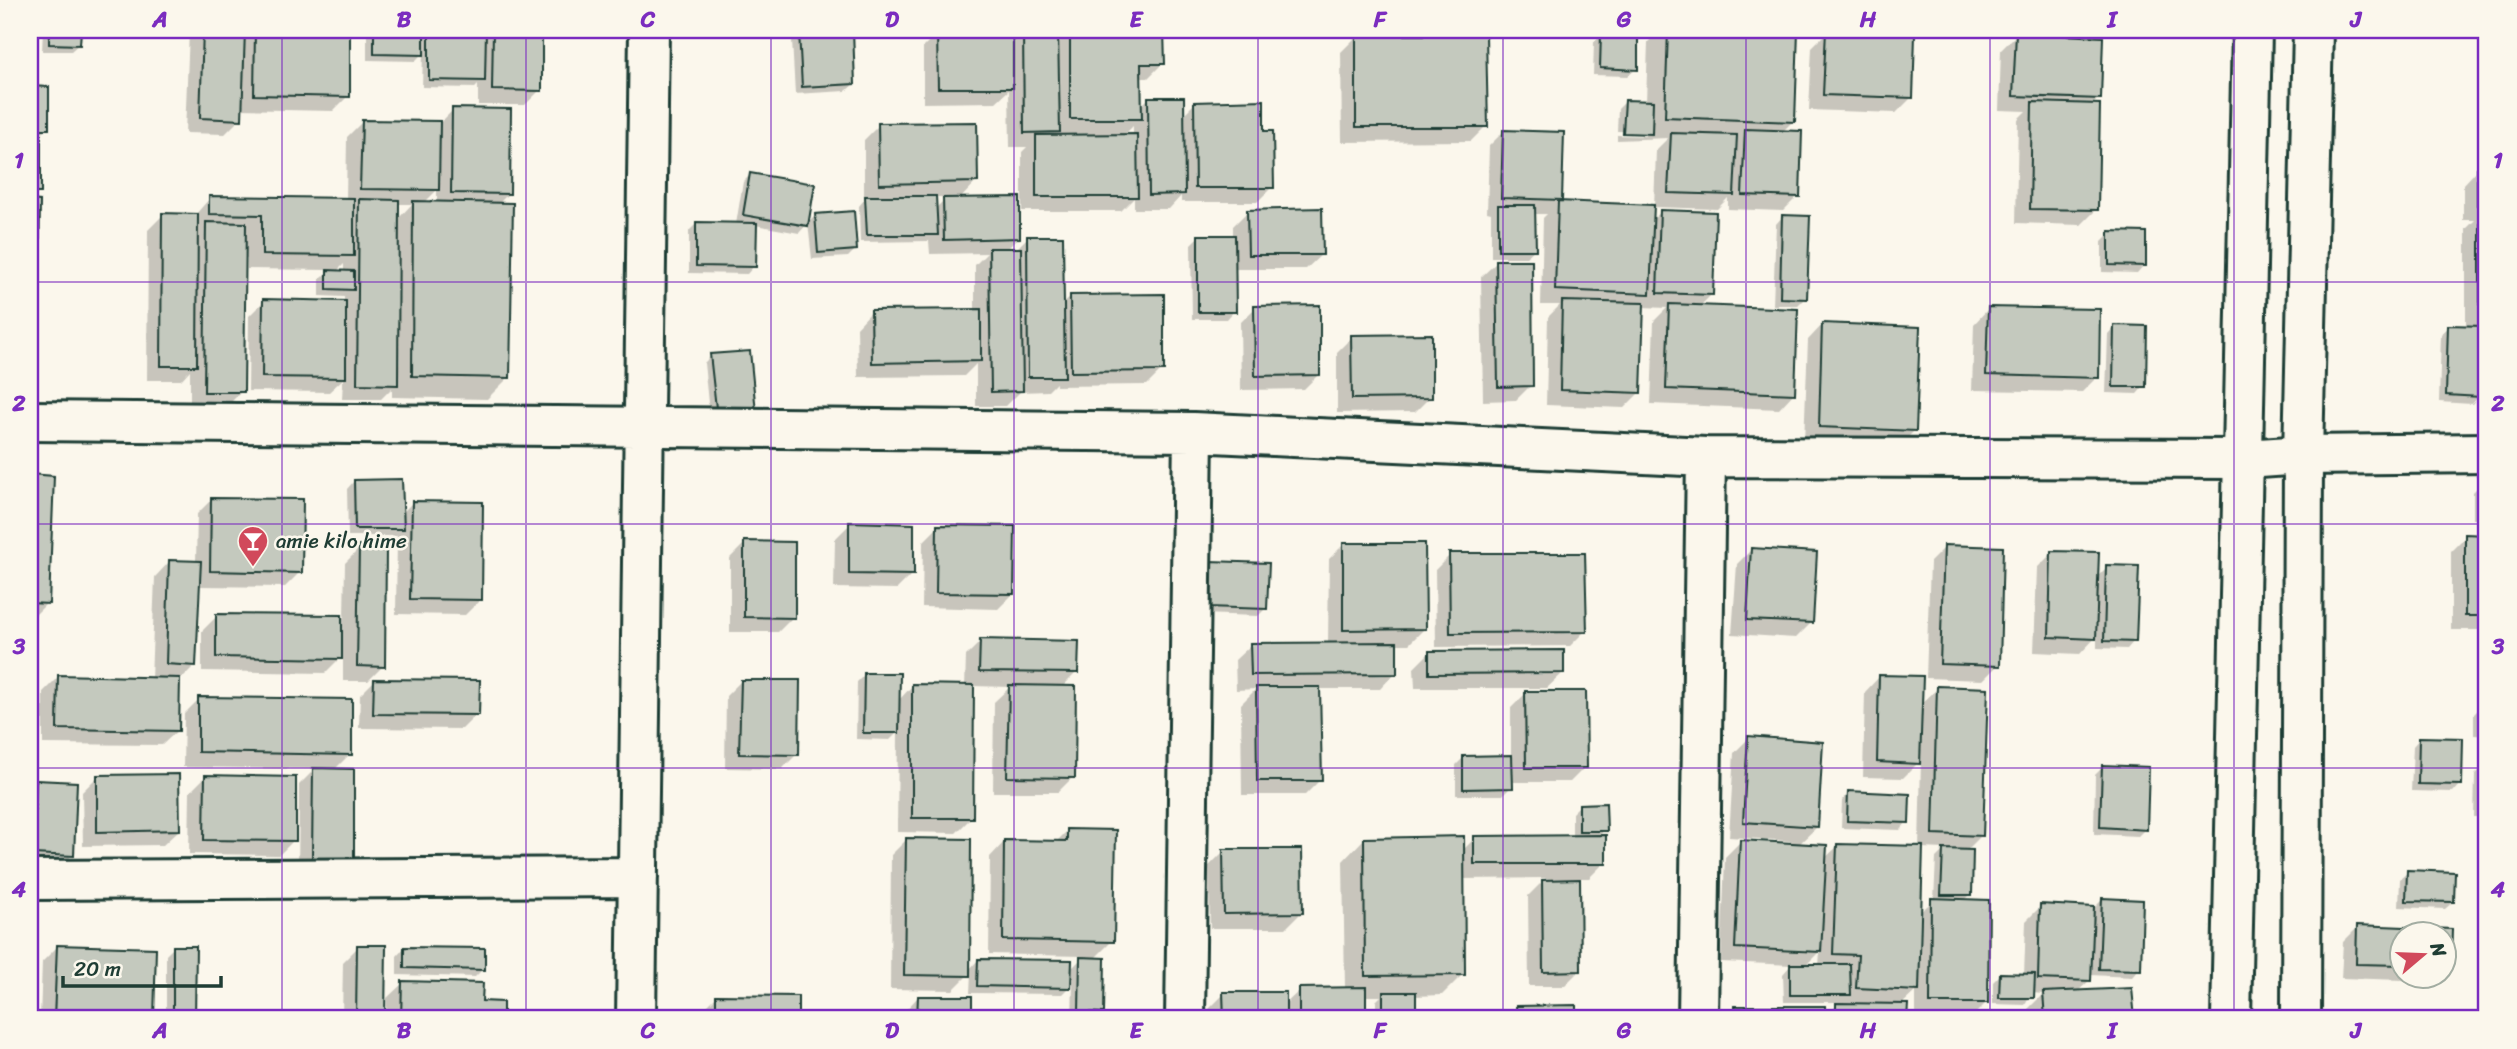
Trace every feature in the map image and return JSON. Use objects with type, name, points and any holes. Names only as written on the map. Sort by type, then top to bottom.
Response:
[{"type":"street","points":[[636,1019],[649,30]]},
{"type":"street","points":[[2231,1019],[2245,459],[2252,30]]},
{"type":"street","points":[[2301,1019],[2303,455],[2313,30]]},
{"type":"street","points":[[30,421],[1193,432],[1706,457],[2245,459],[2303,455],[2487,453]]},
{"type":"street","points":[[1185,1019],[1193,432]]},
{"type":"street","points":[[1698,1019],[1706,457]]},
{"type":"street","points":[[30,880],[638,877]]},
{"type":"building","points":[[49,30],[81,30],[80,45],[49,44]]},
{"type":"building","points":[[203,30],[245,30],[242,120],[200,118]]},
{"type":"building","points":[[255,30],[350,30],[350,97],[254,95]]},
{"type":"building","points":[[374,30],[424,30],[424,55],[374,54]]},
{"type":"building","points":[[429,30],[486,30],[485,81],[429,80]]},
{"type":"building","points":[[493,30],[542,30],[542,91],[492,90]]},
{"type":"building","points":[[853,30],[855,84],[802,87],[799,31]]},
{"type":"building","points":[[1013,30],[1013,88],[938,88],[937,31]]},
{"type":"building","points":[[1023,30],[1058,30],[1060,132],[1024,133]]},
{"type":"building","points":[[1070,30],[1164,30],[1165,64],[1141,64],[1142,119],[1070,119]]},
{"type":"building","points":[[1668,30],[1798,30],[1795,122],[1665,117]]},
{"type":"building","points":[[1826,30],[1915,35],[1913,98],[1823,95]]},
{"type":"building","points":[[1601,33],[1638,35],[1638,70],[1600,68]]},
{"type":"building","points":[[2016,33],[2103,37],[2101,99],[2013,96]]},
{"type":"building","points":[[1356,35],[1486,35],[1488,127],[1356,127]]},
{"type":"building","points":[[30,86],[49,87],[49,129],[30,129]]},
{"type":"building","points":[[1148,97],[1184,97],[1185,194],[1149,195]]},
{"type":"building","points":[[1264,100],[1264,131],[1273,131],[1274,188],[1195,188],[1194,102]]},
{"type":"building","points":[[1625,100],[1653,101],[1652,134],[1623,133]]},
{"type":"building","points":[[2032,102],[2100,104],[2098,210],[2030,209]]},
{"type":"building","points":[[452,108],[511,109],[510,194],[451,193]]},
{"type":"building","points":[[362,120],[440,121],[439,190],[360,189]]},
{"type":"building","points":[[977,122],[978,182],[879,184],[878,123]]},
{"type":"building","points":[[1745,129],[1802,131],[1800,197],[1742,195]]},
{"type":"building","points":[[1503,130],[1564,132],[1562,200],[1501,198]]},
{"type":"building","points":[[1671,133],[1737,135],[1734,195],[1668,193]]},
{"type":"building","points":[[1137,134],[1138,197],[1036,197],[1036,135]]},
{"type":"building","points":[[30,135],[41,135],[41,193],[30,193]]},
{"type":"building","points":[[2477,168],[2487,168],[2487,205],[2477,205]]},
{"type":"building","points":[[750,173],[815,184],[808,226],[743,215]]},
{"type":"building","points":[[209,196],[354,198],[354,256],[262,255],[262,215],[209,214]]},
{"type":"building","points":[[865,196],[936,196],[938,235],[867,235]]},
{"type":"building","points":[[1020,197],[1020,238],[944,240],[943,198]]},
{"type":"building","points":[[359,199],[399,200],[398,385],[357,384]]},
{"type":"building","points":[[30,200],[40,201],[39,274],[30,274]]},
{"type":"building","points":[[413,201],[513,203],[510,378],[412,376]]},
{"type":"building","points":[[1558,201],[1654,205],[1650,294],[1555,290]]},
{"type":"building","points":[[1498,205],[1535,205],[1536,250],[1498,250]]},
{"type":"building","points":[[1322,208],[1323,255],[1248,255],[1247,210]]},
{"type":"building","points":[[1660,210],[1716,212],[1713,295],[1657,293]]},
{"type":"building","points":[[854,211],[857,250],[818,253],[815,214]]},
{"type":"building","points":[[2480,212],[2487,212],[2487,311],[2480,311]]},
{"type":"building","points":[[162,213],[198,214],[197,366],[161,366]]},
{"type":"building","points":[[1782,215],[1810,216],[1807,299],[1780,298]]},
{"type":"building","points":[[206,222],[246,223],[244,392],[204,392]]},
{"type":"building","points":[[696,222],[757,223],[756,267],[696,266]]},
{"type":"building","points":[[2109,231],[2146,232],[2146,266],[2109,265]]},
{"type":"building","points":[[1198,235],[1235,235],[1236,312],[1198,312]]},
{"type":"building","points":[[1027,236],[1063,236],[1065,377],[1028,377]]},
{"type":"building","points":[[989,248],[1021,248],[1023,391],[991,392]]},
{"type":"building","points":[[1496,260],[1532,260],[1533,386],[1498,387]]},
{"type":"building","points":[[327,270],[354,271],[354,290],[327,289]]},
{"type":"building","points":[[1164,294],[1164,371],[1071,372],[1070,295]]},
{"type":"building","points":[[30,297],[33,297],[32,352],[30,351]]},
{"type":"building","points":[[263,299],[346,301],[346,378],[262,377]]},
{"type":"building","points":[[1562,301],[1644,303],[1641,393],[1560,390]]},
{"type":"building","points":[[1669,304],[1798,309],[1795,394],[1666,389]]},
{"type":"building","points":[[1320,305],[1320,375],[1255,376],[1254,306]]},
{"type":"building","points":[[1988,307],[2100,309],[2099,378],[1986,375]]},
{"type":"building","points":[[981,309],[981,361],[872,363],[871,310]]},
{"type":"building","points":[[1822,323],[1920,327],[1916,431],[1819,427]]},
{"type":"building","points":[[2114,325],[2147,326],[2146,387],[2113,387]]},
{"type":"building","points":[[2448,325],[2484,326],[2481,397],[2446,395]]},
{"type":"building","points":[[1432,334],[1432,398],[1352,399],[1351,335]]},
{"type":"building","points":[[750,351],[756,412],[717,417],[710,354]]},
{"type":"building","points":[[30,474],[54,476],[49,604],[30,603]]},
{"type":"building","points":[[402,479],[404,529],[355,529],[354,480]]},
{"type":"building","points":[[2480,482],[2487,483],[2487,512],[2479,512]]},
{"type":"building","points":[[211,498],[303,499],[302,573],[210,571]]},
{"type":"building","points":[[412,501],[483,502],[482,600],[410,599]]},
{"type":"building","points":[[849,522],[914,524],[914,575],[849,574]]},
{"type":"building","points":[[937,525],[1015,526],[1014,594],[936,593]]},
{"type":"building","points":[[2465,534],[2487,535],[2487,616],[2465,616]]},
{"type":"building","points":[[744,541],[795,542],[795,618],[744,617]]},
{"type":"building","points":[[1343,543],[1425,543],[1426,629],[1343,630]]},
{"type":"building","points":[[1944,545],[2003,547],[2000,666],[1940,664]]},
{"type":"building","points":[[359,546],[386,546],[385,667],[357,666]]},
{"type":"building","points":[[1751,548],[1817,552],[1813,623],[1747,620]]},
{"type":"building","points":[[2051,551],[2099,552],[2096,639],[2049,637]]},
{"type":"building","points":[[1449,553],[1585,553],[1587,632],[1450,633]]},
{"type":"building","points":[[169,560],[201,561],[196,666],[166,664]]},
{"type":"building","points":[[1209,561],[1269,563],[1267,609],[1207,607]]},
{"type":"building","points":[[2106,565],[2139,566],[2136,642],[2104,641]]},
{"type":"building","points":[[216,614],[342,615],[342,659],[216,657]]},
{"type":"building","points":[[980,639],[1079,641],[1078,673],[979,672]]},
{"type":"building","points":[[1397,642],[1397,674],[1251,675],[1250,643]]},
{"type":"building","points":[[1564,650],[1564,673],[1429,674],[1429,651]]},
{"type":"building","points":[[864,673],[900,673],[899,733],[863,733]]},
{"type":"building","points":[[58,675],[180,678],[179,731],[57,729]]},
{"type":"building","points":[[1879,675],[1923,676],[1920,764],[1877,762]]},
{"type":"building","points":[[374,679],[480,680],[479,715],[373,714]]},
{"type":"building","points":[[741,680],[800,680],[799,755],[739,754]]},
{"type":"building","points":[[912,684],[974,685],[973,818],[912,818]]},
{"type":"building","points":[[1009,685],[1076,686],[1075,778],[1007,777]]},
{"type":"building","points":[[1937,686],[1988,688],[1983,836],[1933,834]]},
{"type":"building","points":[[1256,687],[1320,687],[1322,781],[1257,781]]},
{"type":"building","points":[[1525,691],[1586,691],[1587,768],[1526,768]]},
{"type":"building","points":[[198,697],[352,699],[352,755],[198,752]]},
{"type":"building","points":[[2481,704],[2487,705],[2487,729],[2480,729]]},
{"type":"building","points":[[1748,736],[1823,742],[1818,827],[1743,822]]},
{"type":"building","points":[[2419,737],[2463,738],[2462,785],[2418,784]]},
{"type":"building","points":[[1512,755],[1513,788],[1463,789],[1463,756]]},
{"type":"building","points":[[2102,765],[2149,767],[2147,830],[2100,827]]},
{"type":"building","points":[[2482,766],[2487,766],[2487,810],[2481,810]]},
{"type":"building","points":[[313,768],[354,769],[354,860],[312,859]]},
{"type":"building","points":[[179,774],[180,830],[97,832],[97,775]]},
{"type":"building","points":[[205,775],[296,777],[296,841],[204,840]]},
{"type":"building","points":[[36,780],[77,782],[74,856],[33,854]]},
{"type":"building","points":[[1848,791],[1910,794],[1909,823],[1847,821]]},
{"type":"building","points":[[1606,803],[1607,831],[1579,831],[1579,804]]},
{"type":"building","points":[[1067,829],[1116,830],[1114,942],[1003,940],[1004,840],[1067,841]]},
{"type":"building","points":[[1606,835],[1606,864],[1474,864],[1474,836]]},
{"type":"building","points":[[1464,836],[1465,975],[1365,976],[1364,838]]},
{"type":"building","points":[[906,838],[971,839],[970,976],[904,975]]},
{"type":"building","points":[[1740,840],[1827,845],[1821,952],[1735,948]]},
{"type":"building","points":[[1837,844],[1923,846],[1919,991],[1856,988],[1858,955],[1833,954]]},
{"type":"building","points":[[1223,849],[1302,849],[1303,913],[1224,914]]},
{"type":"building","points":[[1943,849],[1973,850],[1972,895],[1941,895]]},
{"type":"building","points":[[2407,870],[2455,872],[2454,902],[2406,901]]},
{"type":"building","points":[[1580,879],[1581,971],[1543,972],[1542,880]]},
{"type":"building","points":[[1931,898],[1989,900],[1988,1003],[1930,1003]]},
{"type":"building","points":[[2102,898],[2143,900],[2141,970],[2099,969]]},
{"type":"building","points":[[2040,904],[2094,907],[2091,981],[2038,979]]},
{"type":"building","points":[[2357,925],[2388,926],[2388,965],[2356,964]]},
{"type":"building","points":[[57,945],[156,948],[154,1019],[54,1019]]},
{"type":"building","points":[[357,945],[386,945],[385,1019],[356,1019]]},
{"type":"building","points":[[173,946],[196,946],[195,1019],[173,1019]]},
{"type":"building","points":[[404,947],[485,948],[485,970],[404,968]]},
{"type":"building","points":[[1080,957],[1105,958],[1104,1013],[1079,1012]]},
{"type":"building","points":[[978,959],[1072,960],[1071,988],[977,986]]},
{"type":"building","points":[[1790,964],[1850,964],[1851,995],[1790,995]]},
{"type":"building","points":[[2000,973],[2035,974],[2034,998],[1999,998]]},
{"type":"building","points":[[402,981],[483,983],[482,1001],[503,1002],[503,1019],[401,1019]]},
{"type":"building","points":[[1366,987],[1366,1019],[1299,1019],[1299,988]]},
{"type":"building","points":[[2132,988],[2135,1019],[2045,1019],[2043,992]]},
{"type":"building","points":[[1223,992],[1286,992],[1286,1019],[1224,1019]]},
{"type":"building","points":[[1383,992],[1416,992],[1416,1019],[1383,1019]]},
{"type":"building","points":[[716,995],[798,996],[798,1019],[716,1019]]},
{"type":"building","points":[[918,996],[972,996],[972,1019],[917,1019]]},
{"type":"building","points":[[1836,1003],[1908,1004],[1907,1019],[1836,1019]]},
{"type":"building","points":[[1576,1005],[1576,1019],[1517,1019],[1516,1006]]},
{"type":"building","points":[[1735,1006],[1825,1006],[1826,1019],[1735,1019]]},
{"type":"building","points":[[1972,1017],[1972,1019],[1923,1019]]},
{"type":"place","name":"amie kilo hime","points":[[253,568]]}]
